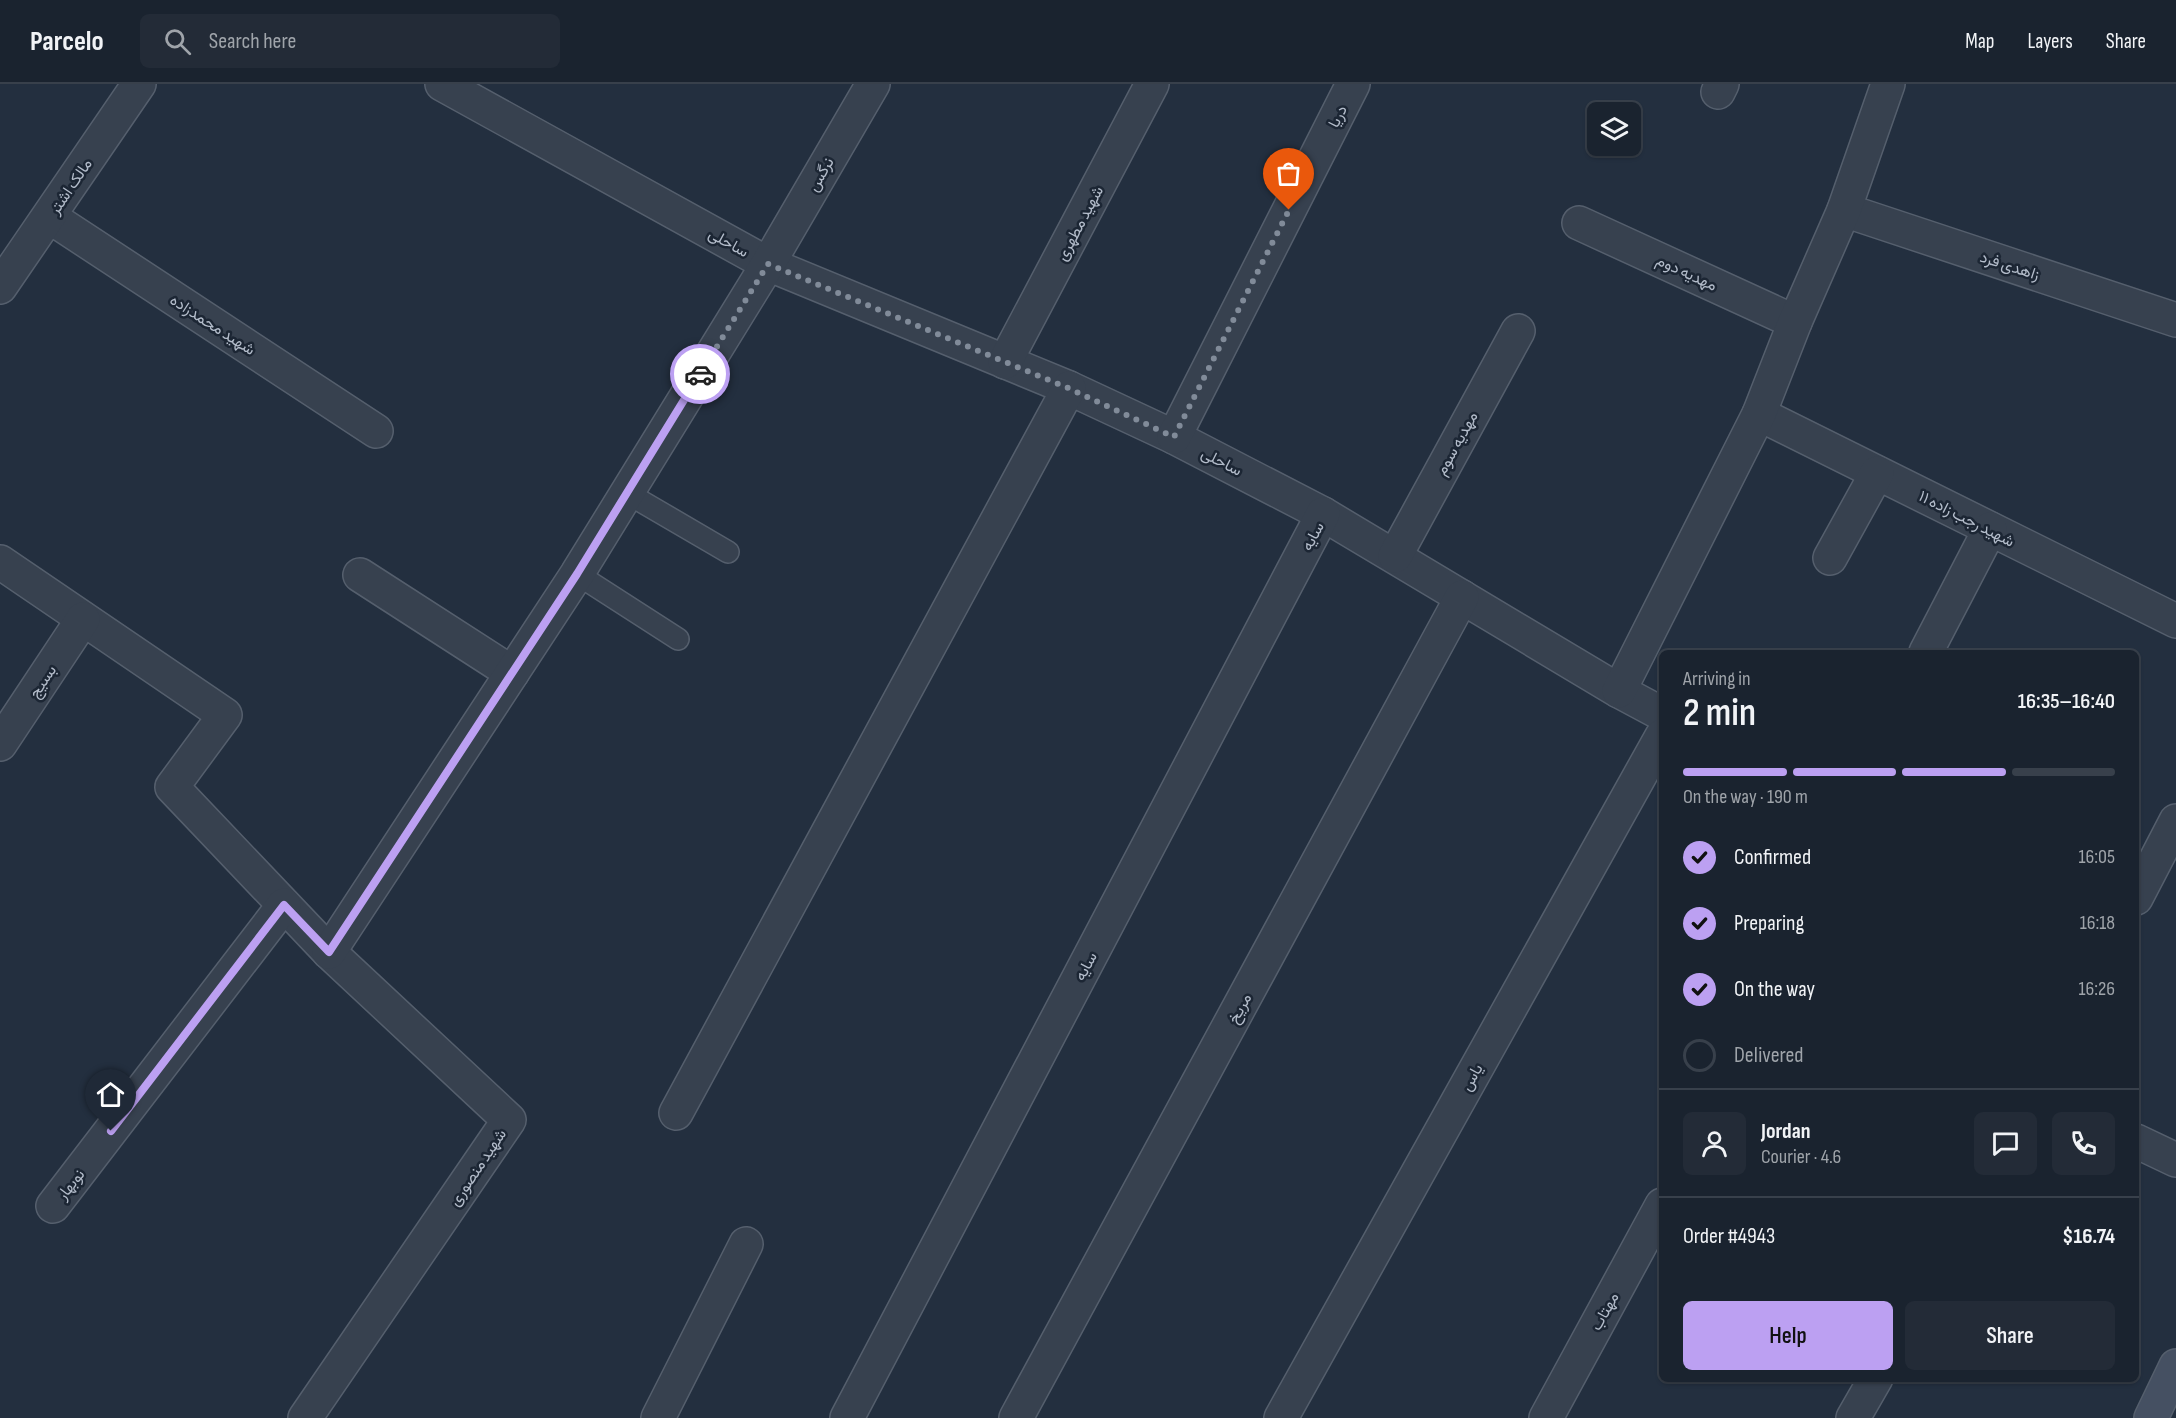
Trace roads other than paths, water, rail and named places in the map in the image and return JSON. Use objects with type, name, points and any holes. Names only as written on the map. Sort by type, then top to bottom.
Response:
[{"type":"main road","points":[[2151,1418],[2176,1366]]},
{"type":"street","name":"مالک اشتر","points":[[0,287],[139,84]]},
{"type":"street","name":"ساحلی","points":[[442,84],[768,264],[1068,388],[1174,437],[1323,514],[1619,691],[1659,712]]},
{"type":"street","name":"نرگس","points":[[768,264],[873,84]]},
{"type":"street","name":"شهید مطهری","points":[[1005,362],[1152,84]]},
{"type":"street","points":[[1619,691],[1759,414],[1844,210],[1888,84]]},
{"type":"street","name":"دریا","points":[[1174,437],[1350,85]]},
{"type":"street","name":"زاهدی فرد","points":[[1844,210],[2176,320]]},
{"type":"street","name":"شهید محمدزاده","points":[[50,217],[376,431]]},
{"type":"street","name":"مهدیه دوم","points":[[1579,223],[1796,322]]},
{"type":"street","points":[[0,562],[225,715],[172,787],[329,952],[577,574],[768,264]]},
{"type":"street","name":"مهدیه سوم","points":[[1395,556],[1518,331]]},
{"type":"street","points":[[676,1113],[1068,388]]},
{"type":"street","name":"شهید رجب زاده ۱۱","points":[[1759,414],[2176,621]]},
{"type":"street","points":[[1830,558],[1877,473]]},
{"type":"street","name":"سایه","points":[[847,1418],[1323,514]]},
{"type":"street","points":[[1927,650],[1990,529]]},
{"type":"street","points":[[360,575],[512,673]]},
{"type":"street","name":"مریخ","points":[[1016,1418],[1462,597]]},
{"type":"street","name":"بسیج","points":[[0,744],[83,619]]},
{"type":"street","name":"یاس","points":[[1281,1418],[1659,741]]},
{"type":"street","points":[[2139,892],[2176,821]]},
{"type":"street","name":"نوبهار","points":[[53,1206],[284,905]]},
{"type":"street","name":"شهید منصوری","points":[[305,1418],[509,1120],[329,952]]},
{"type":"street","points":[[2139,1143],[2176,1160]]},
{"type":"street","name":"مهتاب","points":[[1546,1418],[1659,1211]]},
{"type":"street","points":[[658,1418],[746,1244]]},
{"type":"street","points":[[1854,1418],[1873,1382]]},
{"type":"lane","points":[[627,493],[728,552]]},
{"type":"lane","points":[[577,574],[678,639]]}]
